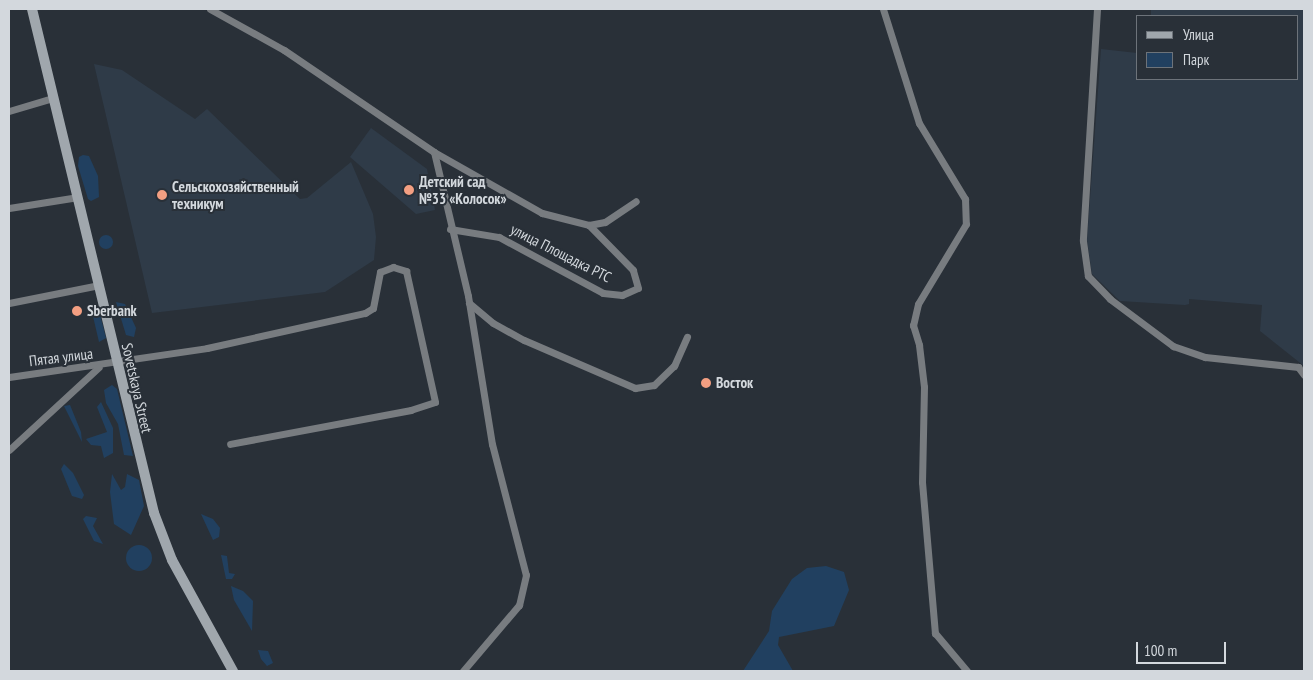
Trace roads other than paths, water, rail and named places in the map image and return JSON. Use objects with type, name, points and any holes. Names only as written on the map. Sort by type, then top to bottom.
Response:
[{"type":"main road","name":"Sovetskaya Street","points":[[32,9],[139,459],[164,545],[233,671]]},
{"type":"street","points":[[210,9],[284,50],[434,152],[542,213],[589,225],[605,222],[636,201]]},
{"type":"street","points":[[882,9],[920,123],[965,199],[966,224],[918,304],[913,325],[919,345],[924,387],[922,482],[935,633],[967,671]]},
{"type":"street","points":[[1097,9],[1083,241],[1088,276],[1110,299],[1173,346],[1204,357],[1298,367],[1304,374]]},
{"type":"street","points":[[9,111],[53,98]]},
{"type":"street","points":[[434,152],[450,229],[469,304],[492,444],[526,575],[519,605],[463,671]]},
{"type":"street","points":[[9,208],[78,197]]},
{"type":"street","name":"улица Площадка РТС","points":[[450,229],[499,238],[603,293],[622,295],[638,288],[633,270],[589,225]]},
{"type":"street","name":"Пятая улица","points":[[9,377],[116,364],[207,348],[365,312],[373,308],[380,272],[393,267],[406,271],[435,402],[230,444]]},
{"type":"street","points":[[9,303],[99,285]]},
{"type":"street","points":[[469,304],[493,323],[524,340],[635,388],[654,385],[674,366],[687,337]]},
{"type":"street","points":[[9,450],[100,366]]},
{"type":"place","name":"Детский сад №33 «Колосок»","points":[[409,190]]},
{"type":"place","name":"Сельскохозяйственный техникум","points":[[162,195]]},
{"type":"place","name":"Sberbank","points":[[77,311]]},
{"type":"place","name":"Восток","points":[[706,383]]}]
